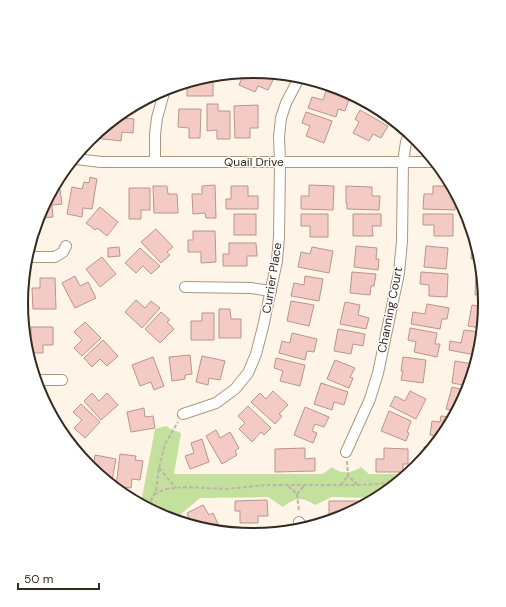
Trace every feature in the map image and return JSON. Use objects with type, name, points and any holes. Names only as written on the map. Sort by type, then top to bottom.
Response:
[{"type":"street","name":"Currier Place","points":[[183,414],[216,403],[235,388],[248,373],[256,354],[277,260],[280,162],[279,137],[281,118],[286,103],[296,83]]},
{"type":"street","points":[[155,162],[155,134],[157,118],[163,98]]},
{"type":"street","name":"Channing Court","points":[[346,452],[370,399],[378,373],[400,273],[403,162],[407,139]]},
{"type":"street","name":"Quail Drive","points":[[80,160],[101,162],[428,162]]},
{"type":"street","points":[[33,257],[55,257],[63,252],[66,246]]},
{"type":"street","points":[[184,287],[251,288],[271,291]]},
{"type":"street","points":[[41,380],[62,380]]},
{"type":"path","points":[[150,503],[154,494],[165,444],[183,414]]},
{"type":"path","points":[[341,485],[348,476],[346,452]]},
{"type":"path","points":[[159,468],[176,488]]},
{"type":"path","points":[[348,476],[358,485]]},
{"type":"path","points":[[154,494],[167,489],[176,488],[226,489],[266,485],[358,485],[388,483]]},
{"type":"path","points":[[288,485],[297,494],[300,523]]},
{"type":"path","points":[[297,494],[305,485]]},
{"type":"green space","points":[[166,426],[181,433],[174,474],[323,474],[332,467],[335,470],[346,472],[354,471],[361,467],[369,474],[400,474],[378,491],[365,498],[332,497],[315,505],[303,499],[299,499],[291,501],[283,507],[268,497],[200,498],[179,516],[142,499],[155,429]]},
{"type":"building","points":[[242,79],[273,79],[268,90],[258,86],[255,92],[239,85]]},
{"type":"building","points":[[213,82],[213,96],[187,96],[187,88]]},
{"type":"building","points":[[326,91],[349,100],[345,111],[338,109],[336,117],[308,108],[312,97],[323,100]]},
{"type":"building","points":[[207,104],[218,104],[218,111],[230,111],[230,139],[217,139],[217,130],[207,131]]},
{"type":"building","points":[[258,105],[258,128],[250,128],[250,138],[235,138],[234,106]]},
{"type":"building","points":[[179,109],[201,109],[200,138],[189,138],[189,128],[178,127]]},
{"type":"building","points":[[360,110],[388,126],[381,138],[373,134],[369,141],[353,133],[359,122],[355,119]]},
{"type":"building","points":[[306,112],[332,121],[324,143],[306,136],[310,126],[302,123]]},
{"type":"building","points":[[125,118],[134,119],[133,133],[122,132],[121,141],[100,139]]},
{"type":"building","points":[[90,177],[97,179],[92,209],[83,208],[82,217],[67,214],[72,187],[82,189],[84,182],[89,183]]},
{"type":"building","points":[[215,185],[216,218],[206,218],[205,213],[193,214],[192,194],[202,194],[202,186]]},
{"type":"building","points":[[309,185],[334,186],[333,210],[301,209],[301,196],[309,196]]},
{"type":"building","points":[[153,186],[167,186],[168,194],[177,194],[178,213],[154,213]]},
{"type":"building","points":[[231,186],[248,186],[248,196],[258,196],[258,209],[226,209],[226,199],[231,199]]},
{"type":"building","points":[[346,186],[372,187],[372,196],[380,196],[379,210],[347,209]]},
{"type":"building","points":[[433,186],[445,186],[455,205],[455,210],[423,209],[424,194],[433,194]]},
{"type":"building","points":[[129,188],[150,188],[150,210],[141,210],[141,219],[129,219]]},
{"type":"building","points":[[59,189],[62,204],[52,205],[53,217],[45,218],[51,204]]},
{"type":"building","points":[[100,207],[118,222],[107,236],[97,228],[95,230],[86,223]]},
{"type":"building","points":[[234,214],[256,214],[256,235],[234,235]]},
{"type":"building","points":[[301,214],[328,214],[328,237],[310,237],[310,226],[301,226]]},
{"type":"building","points":[[353,214],[381,214],[381,226],[372,226],[373,236],[353,236]]},
{"type":"building","points":[[423,214],[453,214],[453,236],[434,236],[434,225],[423,225]]},
{"type":"building","points":[[156,229],[173,247],[167,252],[170,255],[161,263],[141,242]]},
{"type":"building","points":[[193,231],[215,231],[216,262],[201,263],[201,252],[188,252],[188,240],[193,240]]},
{"type":"building","points":[[229,243],[256,243],[257,256],[247,256],[247,266],[223,266],[223,254],[229,254]]},
{"type":"building","points":[[356,246],[377,248],[376,259],[379,259],[378,270],[354,267]]},
{"type":"building","points":[[426,246],[448,248],[446,269],[424,267]]},
{"type":"building","points":[[119,247],[120,256],[108,257],[108,248]]},
{"type":"building","points":[[312,247],[333,251],[329,273],[298,267],[301,252],[310,254]]},
{"type":"building","points":[[140,248],[160,266],[151,274],[143,266],[136,273],[125,263]]},
{"type":"building","points":[[472,251],[474,259],[471,259]]},
{"type":"building","points":[[102,257],[116,274],[100,287],[86,269]]},
{"type":"building","points":[[352,272],[376,274],[374,286],[371,286],[370,295],[350,293]]},
{"type":"building","points":[[421,272],[448,274],[447,297],[429,296],[429,285],[420,284]]},
{"type":"building","points":[[476,274],[478,295],[475,295]]},
{"type":"building","points":[[75,276],[80,286],[88,282],[96,298],[75,308],[62,283]]},
{"type":"building","points":[[305,276],[323,279],[319,301],[291,296],[294,283],[304,285]]},
{"type":"building","points":[[40,278],[55,278],[56,309],[33,309],[32,288],[40,288]]},
{"type":"building","points":[[136,300],[145,308],[151,301],[160,308],[142,328],[125,312]]},
{"type":"building","points":[[291,301],[314,305],[309,326],[287,321]]},
{"type":"building","points":[[345,302],[360,305],[358,315],[369,318],[366,329],[340,324]]},
{"type":"building","points":[[427,304],[449,308],[447,319],[442,319],[440,329],[411,324],[413,312],[425,314]]},
{"type":"building","points":[[472,305],[478,306],[477,327],[468,326]]},
{"type":"building","points":[[219,309],[230,309],[231,319],[241,319],[241,338],[219,338]]},
{"type":"building","points":[[161,312],[170,320],[167,322],[174,329],[160,343],[145,329]]},
{"type":"building","points":[[202,313],[214,313],[214,340],[191,340],[191,321],[202,321]]},
{"type":"building","points":[[85,322],[101,338],[82,356],[74,348],[82,340],[74,332]]},
{"type":"building","points":[[31,327],[53,327],[53,345],[43,345],[43,353],[34,353],[31,340]]},
{"type":"building","points":[[410,328],[437,333],[435,344],[440,344],[437,357],[414,352],[416,342],[408,340]]},
{"type":"building","points":[[338,329],[365,334],[363,346],[353,344],[351,354],[334,351]]},
{"type":"building","points":[[464,330],[476,332],[472,354],[449,350],[450,341],[461,343]]},
{"type":"building","points":[[292,333],[317,339],[314,352],[307,351],[305,360],[279,353],[282,341],[290,343]]},
{"type":"building","points":[[103,340],[118,356],[107,366],[100,359],[92,367],[84,358]]},
{"type":"building","points":[[190,355],[192,374],[185,375],[185,379],[172,381],[169,357]]},
{"type":"building","points":[[202,356],[225,361],[220,380],[209,378],[208,385],[196,382]]},
{"type":"building","points":[[153,357],[164,386],[154,390],[151,382],[140,386],[132,365]]},
{"type":"building","points":[[403,357],[426,360],[423,383],[401,380],[403,371],[401,371]]},
{"type":"building","points":[[276,358],[305,365],[300,386],[280,381],[283,371],[274,368]]},
{"type":"building","points":[[335,360],[355,368],[350,377],[353,378],[349,388],[327,379]]},
{"type":"building","points":[[455,361],[470,363],[463,385],[452,383]]},
{"type":"building","points":[[321,383],[348,392],[344,405],[334,402],[332,410],[314,404]]},
{"type":"building","points":[[452,387],[461,389],[451,410],[446,409]]},
{"type":"building","points":[[273,391],[288,405],[279,414],[282,416],[275,424],[251,402],[260,393],[266,399]]},
{"type":"building","points":[[410,391],[426,399],[416,419],[390,406],[395,396],[405,401]]},
{"type":"building","points":[[92,393],[99,401],[107,393],[118,405],[101,420],[84,401]]},
{"type":"building","points":[[81,404],[100,422],[85,438],[74,428],[82,420],[73,412]]},
{"type":"building","points":[[248,406],[271,428],[264,435],[261,432],[252,442],[239,429],[245,423],[238,416]]},
{"type":"building","points":[[305,407],[329,417],[324,427],[315,424],[312,431],[317,433],[313,443],[294,435]]},
{"type":"building","points":[[144,408],[145,417],[153,416],[155,428],[131,432],[127,412]]},
{"type":"building","points":[[389,411],[411,421],[407,432],[409,433],[406,441],[381,431]]},
{"type":"building","points":[[441,416],[448,417],[435,436],[430,435],[432,421],[440,422]]},
{"type":"building","points":[[216,430],[220,438],[230,432],[239,448],[235,451],[237,455],[222,464],[206,436]]},
{"type":"building","points":[[202,439],[209,462],[190,469],[185,456],[194,453],[191,443]]},
{"type":"building","points":[[305,448],[305,459],[315,458],[315,471],[275,472],[275,449]]},
{"type":"building","points":[[384,448],[408,449],[408,464],[403,464],[402,472],[376,472],[376,459],[384,459]]},
{"type":"building","points":[[120,454],[136,456],[135,460],[143,461],[140,480],[132,479],[131,488],[122,487],[116,482]]},
{"type":"building","points":[[95,455],[116,459],[112,479],[105,473],[94,463]]},
{"type":"building","points":[[267,500],[268,516],[258,516],[258,523],[240,523],[240,511],[235,511],[235,501]]},
{"type":"building","points":[[329,501],[360,501],[353,505],[329,515]]},
{"type":"building","points":[[203,505],[209,515],[213,513],[218,524],[215,525],[189,519],[187,513]]}]
